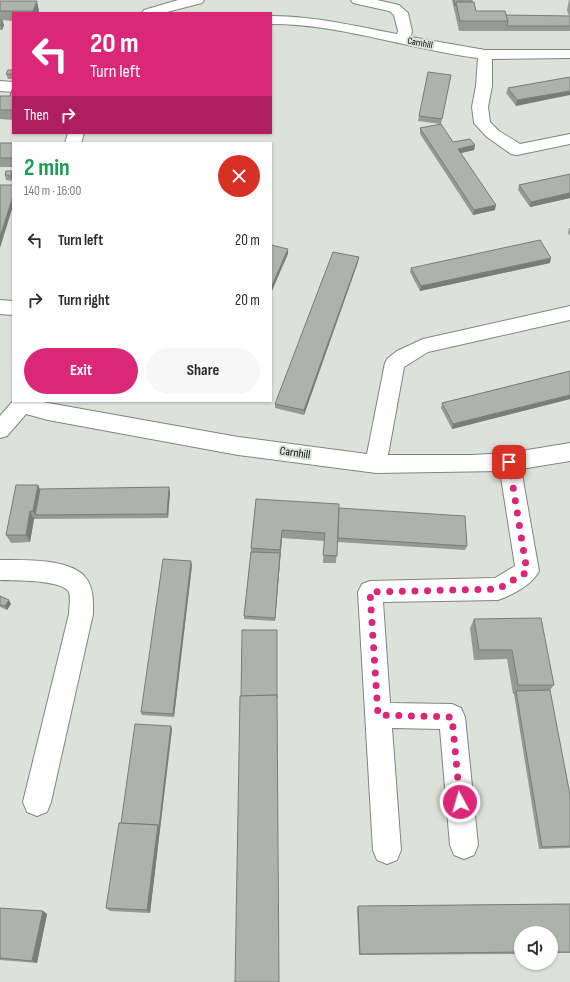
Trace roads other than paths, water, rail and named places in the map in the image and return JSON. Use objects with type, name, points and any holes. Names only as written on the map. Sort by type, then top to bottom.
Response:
[{"type":"street","points":[[152,12],[197,0]]},
{"type":"street","points":[[358,0],[394,8],[401,13],[405,31],[403,40]]},
{"type":"street","name":"Carnhill","points":[[272,20],[304,22],[455,50],[485,54],[534,56],[570,54]]},
{"type":"street","points":[[485,54],[484,86],[480,107],[482,124],[517,150],[570,140]]},
{"type":"street","points":[[0,86],[12,87]]},
{"type":"street","points":[[0,307],[12,308]]},
{"type":"street","points":[[376,464],[396,363],[404,356],[423,346],[570,313]]},
{"type":"street","name":"Carnhill","points":[[0,430],[23,403],[48,412],[238,446],[376,464],[472,464],[509,462],[570,452]]},
{"type":"street","points":[[388,850],[370,592],[498,589],[527,572],[509,462]]},
{"type":"street","points":[[0,570],[60,575],[74,581],[81,592],[81,614],[37,802]]},
{"type":"street","points":[[378,715],[452,717],[464,845]]}]
